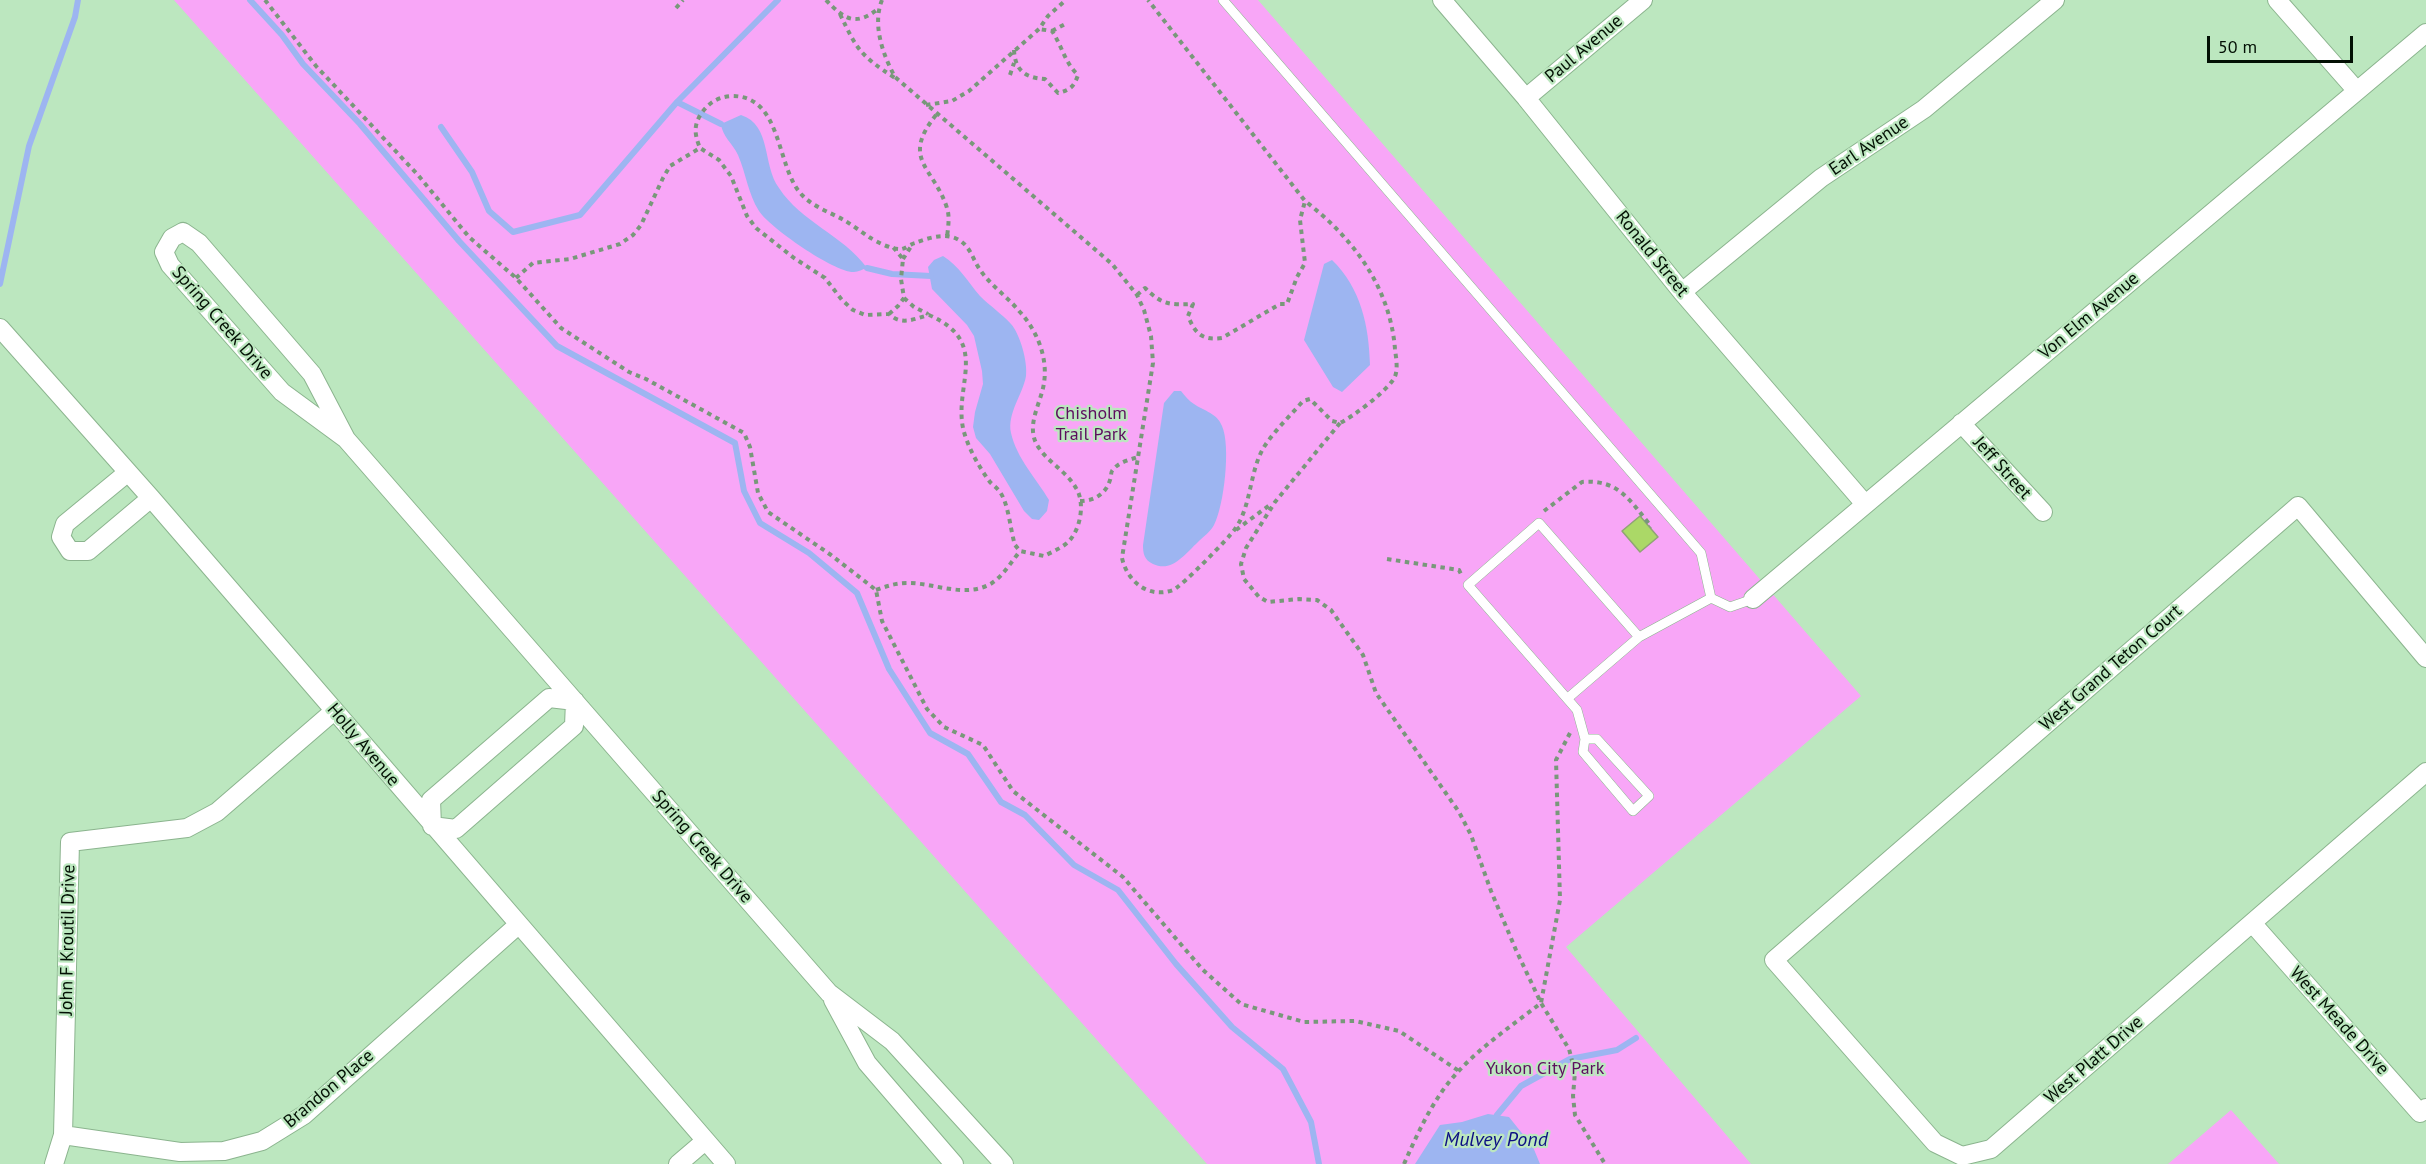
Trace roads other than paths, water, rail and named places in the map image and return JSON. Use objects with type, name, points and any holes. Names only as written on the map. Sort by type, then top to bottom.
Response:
[{"type":"street","name":"Ronald Street","points":[[1442,0],[1526,98],[1682,292],[1865,504]]},
{"type":"street","name":"Paul Avenue","points":[[1526,98],[1643,0]]},
{"type":"street","name":"Earl Avenue","points":[[1682,292],[1821,178],[1924,109],[2055,0]]},
{"type":"street","points":[[2277,0],[2357,91]]},
{"type":"street","name":"Von Elm Avenue","points":[[1753,599],[2426,33]]},
{"type":"street","name":"Spring Creek Drive","points":[[346,439],[312,374],[207,252],[183,232],[172,238],[164,252],[170,265],[282,393],[346,439],[829,993],[892,1041],[1004,1164]]},
{"type":"street","name":"Holly Avenue","points":[[0,328],[726,1164]]},
{"type":"street","name":"Jeff Street","points":[[1961,423],[2043,512]]},
{"type":"street","points":[[127,473],[65,524],[61,537],[70,550],[88,550],[150,498]]},
{"type":"street","name":"West Grand Teton Court","points":[[1774,960],[2298,506],[2426,658]]},
{"type":"street","points":[[549,698],[575,702],[574,726],[456,829],[432,826],[431,800],[440,792],[549,698]]},
{"type":"street","name":"John F Kroutil Drive","points":[[54,1164],[63,1135],[70,842],[187,828],[217,812],[334,711]]},
{"type":"street","name":"West Platt Drive","points":[[1774,960],[1935,1143],[1962,1156],[1991,1149],[2426,772]]},
{"type":"street","name":"West Meade Drive","points":[[2253,924],[2420,1113],[2426,1108]]},
{"type":"street","name":"Brandon Place","points":[[63,1135],[180,1152],[224,1151],[262,1141],[304,1115],[518,925]]},
{"type":"street","name":"Spring Creek Drive","points":[[829,993],[867,1063],[954,1164]]},
{"type":"street","points":[[678,1164],[705,1141]]},
{"type":"lane","points":[[1223,0],[1701,553],[1711,598]]},
{"type":"lane","points":[[1585,739],[1598,739],[1649,796],[1633,811],[1583,752],[1585,739],[1577,710],[1468,585],[1539,523],[1639,637]]},
{"type":"lane","points":[[1711,598],[1730,606],[1753,599]]},
{"type":"lane","points":[[1568,698],[1639,637],[1711,598]]},
{"type":"water","points":[[741,115],[758,127],[774,179],[788,200],[810,220],[846,246],[867,268],[854,272],[833,265],[788,238],[759,211],[752,198],[738,155],[723,132],[721,124]]},
{"type":"water","points":[[943,256],[959,269],[980,296],[1011,324],[1020,341],[1025,356],[1026,376],[1010,426],[1022,460],[1049,500],[1047,511],[1039,520],[1032,519],[1024,511],[990,454],[976,438],[973,427],[983,384],[982,371],[974,336],[967,325],[932,289],[928,267],[934,260]]},
{"type":"water","points":[[1332,260],[1357,295],[1368,336],[1370,365],[1342,392],[1333,387],[1304,340],[1324,264]]},
{"type":"water","points":[[1174,391],[1181,391],[1190,401],[1214,415],[1220,422],[1225,435],[1225,476],[1221,504],[1213,527],[1178,561],[1160,566],[1146,558],[1143,545],[1164,403]]},
{"type":"water","name":"Mulvey Pond","points":[[1488,1114],[1509,1117],[1533,1147],[1540,1164],[1415,1164],[1440,1125],[1462,1122]]},
{"type":"waterway","points":[[0,284],[29,146],[75,17],[78,0]]},
{"type":"waterway","points":[[250,0],[282,35],[303,64],[360,124],[459,241],[557,346],[735,443],[744,491],[760,523],[809,553],[857,593],[889,669],[930,733],[968,754],[1001,802],[1025,815],[1074,865],[1118,890],[1176,964],[1232,1027],[1283,1069],[1311,1122],[1319,1164]]},
{"type":"waterway","points":[[441,127],[472,172],[489,211],[513,232],[580,215],[677,102],[778,0]]},
{"type":"waterway","points":[[677,102],[721,124]]},
{"type":"waterway","points":[[867,268],[892,274],[931,276]]},
{"type":"waterway","points":[[1497,1115],[1521,1086],[1570,1059],[1617,1050],[1636,1038]]},
{"type":"park label","name":"Chisholm Trail Park","points":[[1091,424]]},
{"type":"park label","name":"Yukon City Park","points":[[1545,1069]]}]
